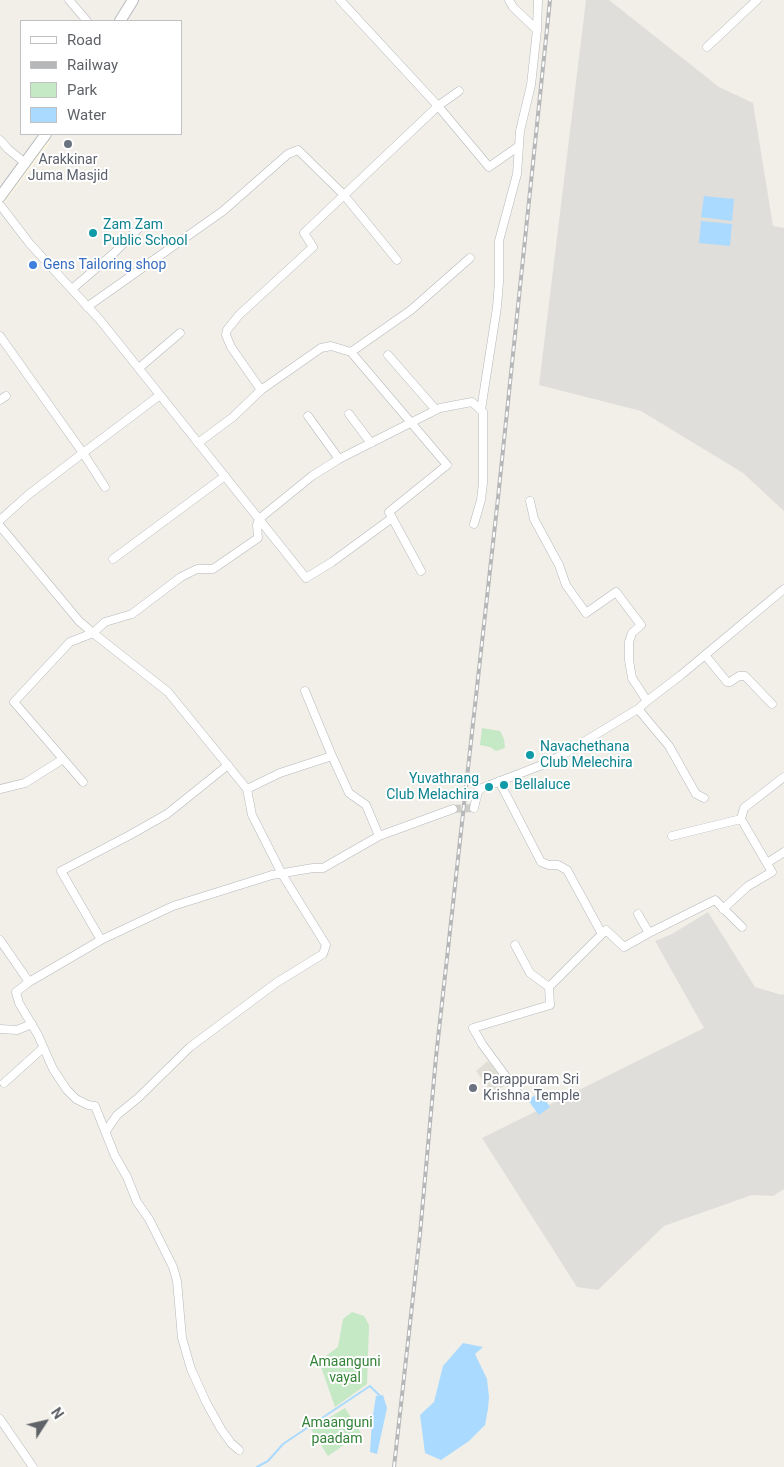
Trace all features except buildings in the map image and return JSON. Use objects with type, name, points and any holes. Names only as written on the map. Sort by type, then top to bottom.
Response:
[{"type":"main road","points":[[121,20],[133,0]]},
{"type":"main road","points":[[0,197],[45,135]]},
{"type":"street","points":[[69,0],[86,20]]},
{"type":"street","points":[[340,0],[438,106],[489,167],[519,146]]},
{"type":"street","points":[[509,0],[537,30]]},
{"type":"street","points":[[481,410],[497,308],[499,242],[517,174],[520,131],[531,85],[538,0]]},
{"type":"street","points":[[706,47],[757,0]]},
{"type":"street","points":[[261,390],[230,347],[226,335],[227,330],[238,315],[313,248],[304,233],[438,106],[459,91]]},
{"type":"street","points":[[0,140],[26,163]]},
{"type":"street","points":[[87,307],[223,212],[288,154],[298,150],[344,195],[397,260]]},
{"type":"street","points":[[0,205],[30,244],[139,368],[306,578],[332,562],[392,518]]},
{"type":"street","points":[[72,290],[139,228]]},
{"type":"street","points":[[351,352],[411,310],[470,258]]},
{"type":"street","points":[[139,368],[180,334]]},
{"type":"street","points":[[0,336],[105,487]]},
{"type":"street","points":[[198,443],[233,417],[261,390],[321,348],[331,346],[351,352],[448,466],[389,512],[421,571]]},
{"type":"street","points":[[388,355],[436,410]]},
{"type":"street","points":[[0,520],[28,495],[160,395]]},
{"type":"street","points":[[83,782],[14,702],[70,642],[93,633],[105,622],[132,614],[180,577],[197,569],[213,569],[258,538],[257,525],[259,519],[312,476],[339,459],[436,410],[472,402],[483,412],[483,483],[481,500],[474,524]]},
{"type":"street","points":[[349,414],[371,444]]},
{"type":"street","points":[[308,416],[339,459]]},
{"type":"street","points":[[113,559],[225,476]]},
{"type":"street","points":[[530,501],[534,519],[559,565],[566,585],[586,613],[616,592],[641,625],[632,633],[629,642],[629,660],[632,678],[647,701]]},
{"type":"street","points":[[0,526],[79,621],[168,692],[247,788],[252,815],[282,874],[326,945],[322,954],[276,982],[190,1047],[138,1098],[117,1115],[106,1131]]},
{"type":"street","points":[[474,808],[478,791],[482,788],[554,759],[638,709],[784,589]]},
{"type":"street","points":[[705,655],[727,682],[739,676],[745,676],[772,704]]},
{"type":"street","points":[[305,691],[349,793],[366,805],[379,836]]},
{"type":"street","points":[[638,709],[669,746],[696,794],[704,798]]},
{"type":"street","points":[[247,788],[280,773],[332,756]]},
{"type":"street","points":[[0,790],[25,783],[63,759]]},
{"type":"street","points":[[101,940],[61,871],[167,814],[228,765]]},
{"type":"street","points":[[723,909],[748,886],[772,872],[741,819],[744,808],[784,777]]},
{"type":"street","points":[[499,781],[541,862],[549,865],[558,865],[567,870],[602,934]]},
{"type":"street","points":[[239,1450],[231,1443],[206,1402],[191,1369],[182,1338],[181,1294],[173,1267],[149,1219],[137,1202],[127,1177],[115,1156],[95,1106],[76,1099],[67,1090],[53,1069],[16,992],[29,982],[101,940],[173,906],[282,874],[323,868],[379,836],[453,810]]},
{"type":"street","points":[[672,836],[741,819]]},
{"type":"street","points":[[767,863],[784,852]]},
{"type":"street","points":[[521,1097],[482,1044],[473,1028],[550,1005],[549,987],[606,930],[624,947],[715,900],[742,927]]},
{"type":"street","points":[[638,914],[650,933]]},
{"type":"street","points":[[0,940],[29,982]]},
{"type":"street","points":[[515,945],[530,973],[549,987]]},
{"type":"street","points":[[0,1028],[17,1030],[32,1024]]},
{"type":"street","points":[[4,1083],[43,1048]]},
{"type":"street","points":[[0,1419],[33,1467]]},
{"type":"shaded area","points":[[586,0],[609,0],[719,87],[753,103],[773,226],[784,228],[784,511],[743,473],[641,411],[539,385]]},
{"type":"shaded area","points":[[40,135],[50,143],[1,207],[0,187]]},
{"type":"shaded area","points":[[708,912],[755,987],[784,994],[784,1189],[773,1196],[752,1195],[664,1226],[598,1290],[577,1287],[482,1138],[704,1028],[655,941],[672,934]]},
{"type":"shaded area","points":[[488,1061],[507,1084],[493,1094],[476,1071]]},
{"type":"green space","points":[[482,728],[500,731],[504,739],[505,748],[496,751],[490,747],[480,745]]},
{"type":"green space","name":"Amaanguni vayal","points":[[352,1312],[364,1316],[369,1325],[367,1384],[335,1407],[319,1361],[338,1347],[343,1319]]},
{"type":"green space","name":"Amaanguni paadam","points":[[345,1408],[361,1433],[328,1456],[311,1429]]},
{"type":"water","points":[[704,196],[734,199],[732,221],[701,217]]},
{"type":"water","points":[[701,221],[732,224],[730,246],[699,243]]},
{"type":"water","points":[[540,1092],[550,1107],[539,1115],[528,1100]]},
{"type":"water","points":[[463,1343],[483,1347],[475,1354],[487,1379],[489,1397],[485,1425],[469,1441],[441,1460],[425,1453],[420,1415],[434,1402],[443,1366]]},
{"type":"water","points":[[383,1395],[387,1408],[377,1454],[370,1452],[372,1421],[376,1396]]},
{"type":"waterway","points":[[257,1467],[268,1461],[283,1444],[370,1386],[380,1396]]},
{"type":"tunnel","points":[[453,809],[474,808]]},
{"type":"railway","points":[[394,1467],[420,1234],[436,1057],[498,498],[550,0]]},
{"type":"place","name":"Arakkinar Juma Masjid","points":[[68,144]]},
{"type":"place","name":"Zam Zam Public School","points":[[93,233]]},
{"type":"place","name":"Gens Tailoring shop","points":[[33,265]]},
{"type":"place","name":"Navachethana Club Melechira","points":[[530,755]]},
{"type":"place","name":"Bellaluce","points":[[504,785]]},
{"type":"place","name":"Yuvathrang Club Melachira","points":[[489,787]]},
{"type":"place","name":"Parappuram Sri Krishna Temple","points":[[473,1088]]}]
